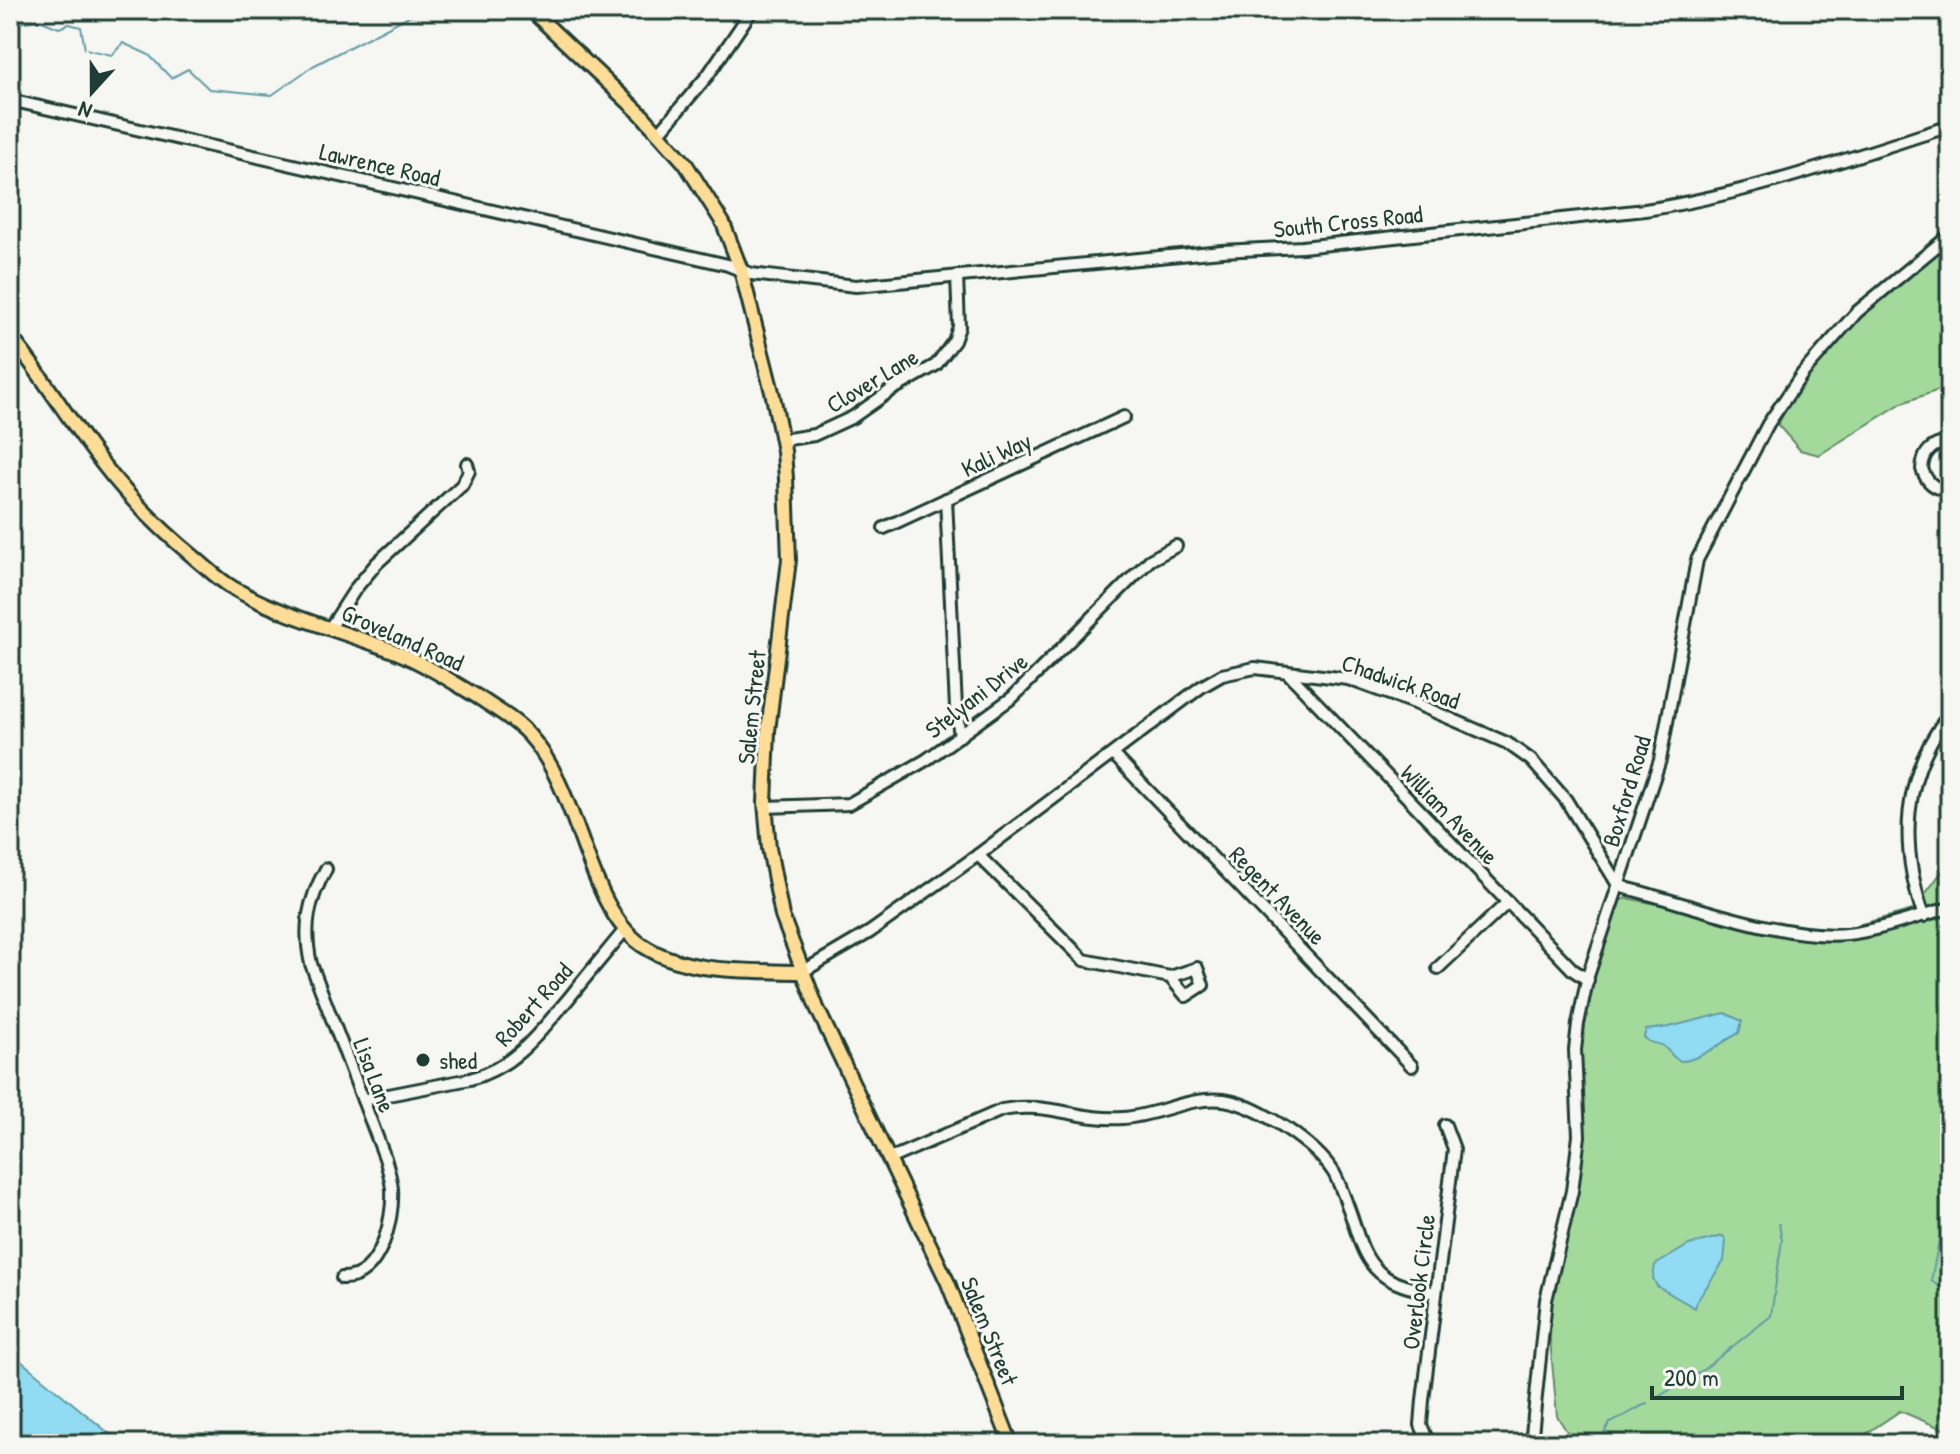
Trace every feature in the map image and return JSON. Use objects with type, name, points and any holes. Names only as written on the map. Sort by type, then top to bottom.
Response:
[{"type":"main road","name":"Salem Street","points":[[531,10],[659,133],[685,163],[723,223],[741,270],[782,440],[789,560],[768,731],[765,807],[782,916],[802,972],[948,1283],[1011,1444]]},
{"type":"main road","name":"Groveland Road","points":[[10,336],[102,463],[137,505],[235,589],[437,671],[529,734],[556,771],[600,886],[624,931]]},
{"type":"main road","points":[[624,931],[645,947],[691,964],[802,972]]},
{"type":"street","points":[[659,133],[708,75],[752,10]]},
{"type":"street","name":"Lawrence Road","points":[[10,100],[741,270]]},
{"type":"street","name":"South Cross Road","points":[[741,270],[856,286],[1315,245],[1645,210],[1682,205],[1803,173],[1950,126]]},
{"type":"street","name":"Boxford Road","points":[[1531,1444],[1546,1300],[1572,1191],[1579,1136],[1575,1050],[1588,980],[1660,760],[1697,560],[1775,413],[1803,373],[1857,312],[1950,235]]},
{"type":"street","name":"Clover Lane","points":[[782,440],[814,435],[853,417],[936,365],[946,354],[959,327],[957,276]]},
{"type":"street","name":"Kali Way","points":[[884,528],[1124,417]]},
{"type":"street","points":[[1949,493],[1931,485],[1922,469],[1927,451],[1934,445],[1950,443]]},
{"type":"street","points":[[330,628],[377,563],[462,485],[469,471],[467,464]]},
{"type":"street","points":[[946,499],[960,736]]},
{"type":"street","name":"Stelyani Drive","points":[[765,807],[849,804],[901,775],[985,719],[1022,688],[1150,560],[1176,546]]},
{"type":"street","name":"Chadwick Road","points":[[802,972],[870,932],[978,855],[1201,687],[1222,675],[1255,668],[1335,677],[1369,685],[1516,748],[1531,760],[1566,800],[1618,885]]},
{"type":"street","name":"William Avenue","points":[[1287,672],[1573,970],[1588,980]]},
{"type":"street","points":[[1924,916],[1907,854],[1910,802],[1925,752],[1950,713]]},
{"type":"street","name":"Regent Avenue","points":[[1113,754],[1412,1066]]},
{"type":"street","points":[[978,855],[1084,960],[1170,977]]},
{"type":"street","name":"Lisa Lane","points":[[326,869],[308,914],[306,944],[390,1175],[390,1217],[383,1241],[369,1266],[358,1276],[342,1278]]},
{"type":"street","points":[[1618,885],[1698,908],[1807,933],[1849,934],[1950,908]]},
{"type":"street","points":[[1438,968],[1508,902]]},
{"type":"street","name":"Robert Road","points":[[363,1100],[470,1079],[506,1064],[534,1040],[624,931]]},
{"type":"street","points":[[889,1159],[990,1115],[1014,1108],[1039,1106],[1083,1116],[1120,1119],[1207,1099],[1238,1103],[1271,1117],[1333,1172],[1365,1252],[1377,1271],[1408,1288],[1436,1293]]},
{"type":"street","name":"Overlook Circle","points":[[1429,1444],[1421,1425],[1454,1149],[1445,1125]]},
{"type":"green space","points":[[1950,239],[1950,386],[1902,403],[1819,455],[1800,450],[1778,425],[1798,383],[1855,321]]},
{"type":"green space","points":[[1950,829],[1950,1432],[1900,1411],[1857,1440],[1858,1444],[1575,1444],[1557,1416],[1550,1340],[1551,1312],[1581,1093],[1580,1045],[1585,1009],[1592,976],[1617,902],[1626,898],[1840,939],[1854,926],[1913,910],[1943,870]]},
{"type":"water","points":[[1725,1013],[1742,1021],[1739,1033],[1687,1060],[1678,1060],[1664,1047],[1644,1037],[1646,1030]]},
{"type":"water","points":[[1723,1236],[1726,1240],[1724,1261],[1695,1308],[1657,1286],[1653,1278],[1655,1265],[1689,1245]]},
{"type":"water","points":[[10,1352],[116,1439],[122,1444],[10,1444]]},
{"type":"waterway","points":[[10,10],[17,23],[39,20],[59,28],[69,24],[81,27],[85,49],[112,55],[123,43],[149,55],[171,78],[188,69],[209,89],[272,95],[313,66],[409,16],[439,10]]},
{"type":"waterway","points":[[1950,1185],[1931,1281],[1950,1293]]},
{"type":"waterway","points":[[1658,1397],[1703,1370],[1771,1316],[1782,1240],[1779,1224]]},
{"type":"waterway","points":[[1598,1444],[1609,1424],[1647,1403]]},
{"type":"place","name":"shed","points":[[423,1060]]}]
